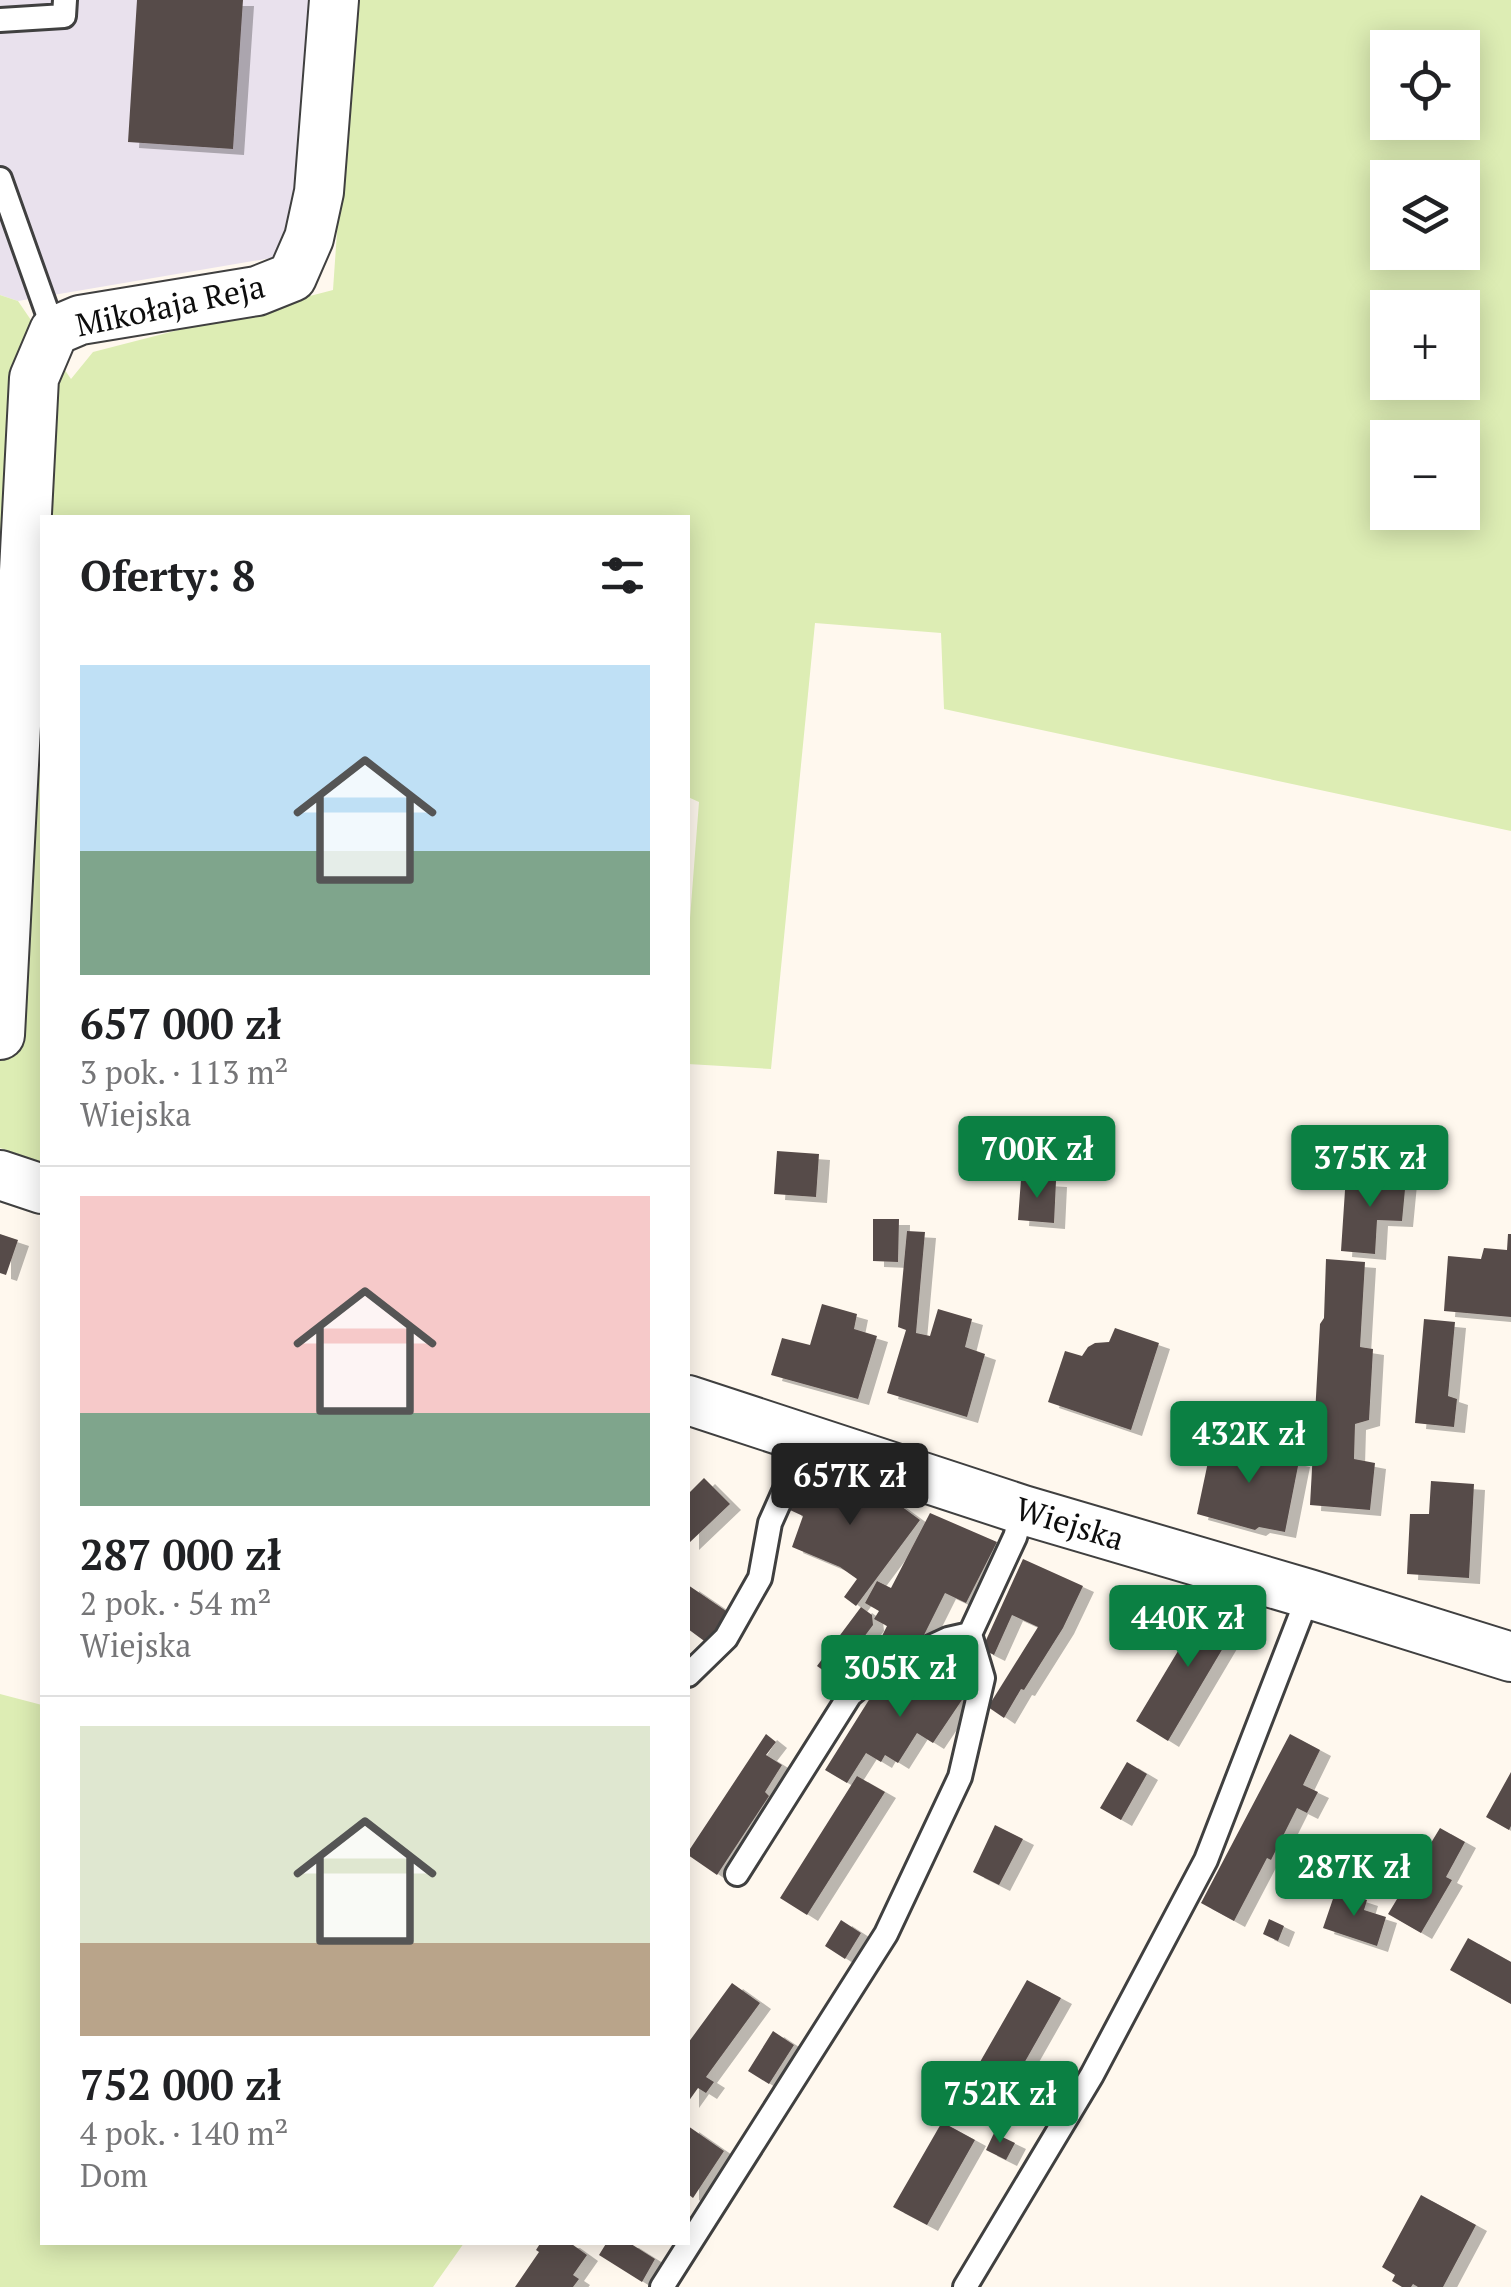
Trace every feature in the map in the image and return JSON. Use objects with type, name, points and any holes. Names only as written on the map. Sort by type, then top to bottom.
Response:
[{"type":"street","name":"Mikołaja Reja","points":[[0,1035],[34,378],[54,331],[80,320],[257,291],[292,277],[309,238],[319,192],[334,0]]},
{"type":"street","points":[[0,1176],[40,1189]]},
{"type":"street","name":"Wiejska","points":[[690,1401],[1023,1510],[1511,1657]]},
{"type":"lane","points":[[0,20],[64,16],[65,0]]},
{"type":"lane","points":[[0,178],[54,331]]},
{"type":"lane","points":[[690,1673],[726,1638],[760,1578],[770,1523],[808,1440]]},
{"type":"lane","points":[[690,2243],[886,1934],[960,1777],[982,1678],[970,1634],[1015,1537],[1023,1510]]},
{"type":"lane","points":[[965,2287],[1092,2075],[1206,1860],[1309,1594]]},
{"type":"lane","points":[[736,1874],[850,1695],[879,1670],[948,1639],[970,1634]]},
{"type":"lane","points":[[662,2287],[689,2245]]},
{"type":"shaded area","points":[[0,0],[320,0],[305,205],[277,257],[18,301],[0,295]]},
{"type":"green space","points":[[353,0],[1511,0],[1511,831],[944,709],[941,633],[815,623],[771,1069],[690,1064],[690,918],[699,802],[690,798],[690,515],[40,515],[40,1162],[0,1148],[0,295],[18,301],[71,379],[93,352],[333,290]]},
{"type":"green space","points":[[0,1694],[40,1704],[40,2245],[463,2245],[433,2287],[0,2287]]},
{"type":"building","points":[[137,0],[243,0],[233,149],[128,142]]},
{"type":"building","points":[[777,1151],[819,1154],[816,1197],[774,1194]]},
{"type":"building","points":[[1346,1175],[1406,1179],[1402,1221],[1377,1220],[1375,1254],[1341,1251]]},
{"type":"building","points":[[1021,1179],[1056,1181],[1054,1223],[1018,1220]]},
{"type":"building","points":[[873,1219],[899,1219],[898,1262],[873,1261]]},
{"type":"building","points":[[907,1231],[925,1232],[916,1333],[930,1336],[938,1309],[972,1319],[965,1347],[985,1354],[967,1417],[887,1393],[906,1330],[898,1327]]},
{"type":"building","points":[[0,1234],[18,1240],[6,1275],[0,1273]]},
{"type":"building","points":[[1508,1234],[1511,1317],[1444,1311],[1448,1256],[1481,1259],[1484,1248],[1507,1250]]},
{"type":"building","points":[[1326,1259],[1365,1262],[1360,1347],[1373,1349],[1369,1420],[1355,1424],[1354,1459],[1375,1463],[1370,1510],[1310,1505]]},
{"type":"building","points":[[822,1304],[857,1314],[854,1329],[877,1336],[858,1399],[771,1375],[782,1338],[810,1345]]},
{"type":"building","points":[[1424,1319],[1455,1322],[1448,1396],[1457,1399],[1454,1427],[1415,1423]]},
{"type":"building","points":[[1115,1328],[1159,1343],[1131,1430],[1048,1402],[1065,1351],[1082,1356],[1095,1343],[1109,1342]]},
{"type":"building","points":[[1252,1436],[1277,1441],[1275,1456],[1299,1461],[1285,1532],[1259,1527],[1255,1530],[1197,1514],[1212,1443],[1248,1451]]},
{"type":"building","points":[[806,1469],[890,1498],[920,1520],[856,1606],[844,1597],[857,1579],[840,1567],[792,1547],[803,1516],[790,1510]]},
{"type":"building","points":[[704,1478],[730,1504],[690,1542],[690,1492]]},
{"type":"building","points":[[1431,1481],[1474,1484],[1469,1578],[1407,1574],[1410,1514],[1429,1514]]},
{"type":"building","points":[[930,1513],[997,1542],[966,1603],[945,1593],[920,1643],[910,1637],[904,1650],[881,1638],[887,1626],[874,1619],[879,1611],[865,1603],[877,1581],[891,1588]]},
{"type":"building","points":[[1023,1559],[1083,1586],[1063,1628],[1004,1718],[988,1707],[1038,1627],[1012,1615],[994,1655],[982,1649]]},
{"type":"building","points":[[690,1586],[732,1615],[711,1646],[690,1630]]},
{"type":"building","points":[[1198,1600],[1239,1621],[1168,1741],[1136,1721],[1193,1626],[1188,1621]]},
{"type":"building","points":[[861,1607],[872,1615],[873,1625],[849,1657],[852,1659],[838,1681],[817,1666]]},
{"type":"building","points":[[933,1660],[972,1685],[933,1743],[917,1733],[898,1763],[885,1755],[881,1762],[866,1753],[847,1783],[825,1770],[877,1687],[890,1695],[898,1681],[913,1692]]},
{"type":"building","points":[[766,1734],[776,1742],[766,1755],[782,1765],[765,1792],[769,1796],[717,1875],[690,1856],[690,1849]]},
{"type":"building","points":[[1290,1734],[1320,1750],[1303,1785],[1318,1792],[1307,1813],[1297,1808],[1234,1921],[1201,1903]]},
{"type":"building","points":[[1127,1762],[1147,1774],[1121,1820],[1100,1808]]},
{"type":"building","points":[[1511,1772],[1511,1826],[1509,1830],[1486,1817]]},
{"type":"building","points":[[857,1776],[885,1792],[807,1915],[780,1898]]},
{"type":"building","points":[[995,1825],[1023,1839],[999,1885],[973,1872]]},
{"type":"building","points":[[1440,1828],[1465,1842],[1446,1877],[1452,1880],[1421,1933],[1388,1914]]},
{"type":"building","points":[[1336,1890],[1367,1900],[1364,1910],[1386,1917],[1377,1946],[1323,1928]]},
{"type":"building","points":[[1269,1919],[1284,1926],[1278,1941],[1263,1934]]},
{"type":"building","points":[[841,1920],[861,1933],[845,1959],[825,1946]]},
{"type":"building","points":[[1468,1938],[1511,1962],[1511,2004],[1450,1970]]},
{"type":"building","points":[[1027,1980],[1061,1998],[1014,2081],[980,2062]]},
{"type":"building","points":[[732,1983],[760,2003],[706,2077],[714,2082],[706,2093],[698,2088],[690,2099],[690,2040]]},
{"type":"building","points":[[773,2031],[794,2045],[769,2084],[748,2071]]},
{"type":"building","points":[[942,2122],[975,2140],[927,2225],[893,2207]]},
{"type":"building","points":[[690,2127],[724,2151],[693,2198],[690,2196]]},
{"type":"building","points":[[994,2133],[1015,2143],[1006,2160],[986,2150]]},
{"type":"building","points":[[1421,2195],[1476,2225],[1443,2287],[1402,2287],[1392,2281],[1395,2275],[1382,2267]]},
{"type":"building","points":[[539,2245],[573,2245],[587,2255],[573,2275],[579,2279],[573,2287],[515,2287],[539,2252],[536,2250]]},
{"type":"building","points":[[605,2245],[633,2245],[655,2259],[642,2282],[599,2255]]}]
